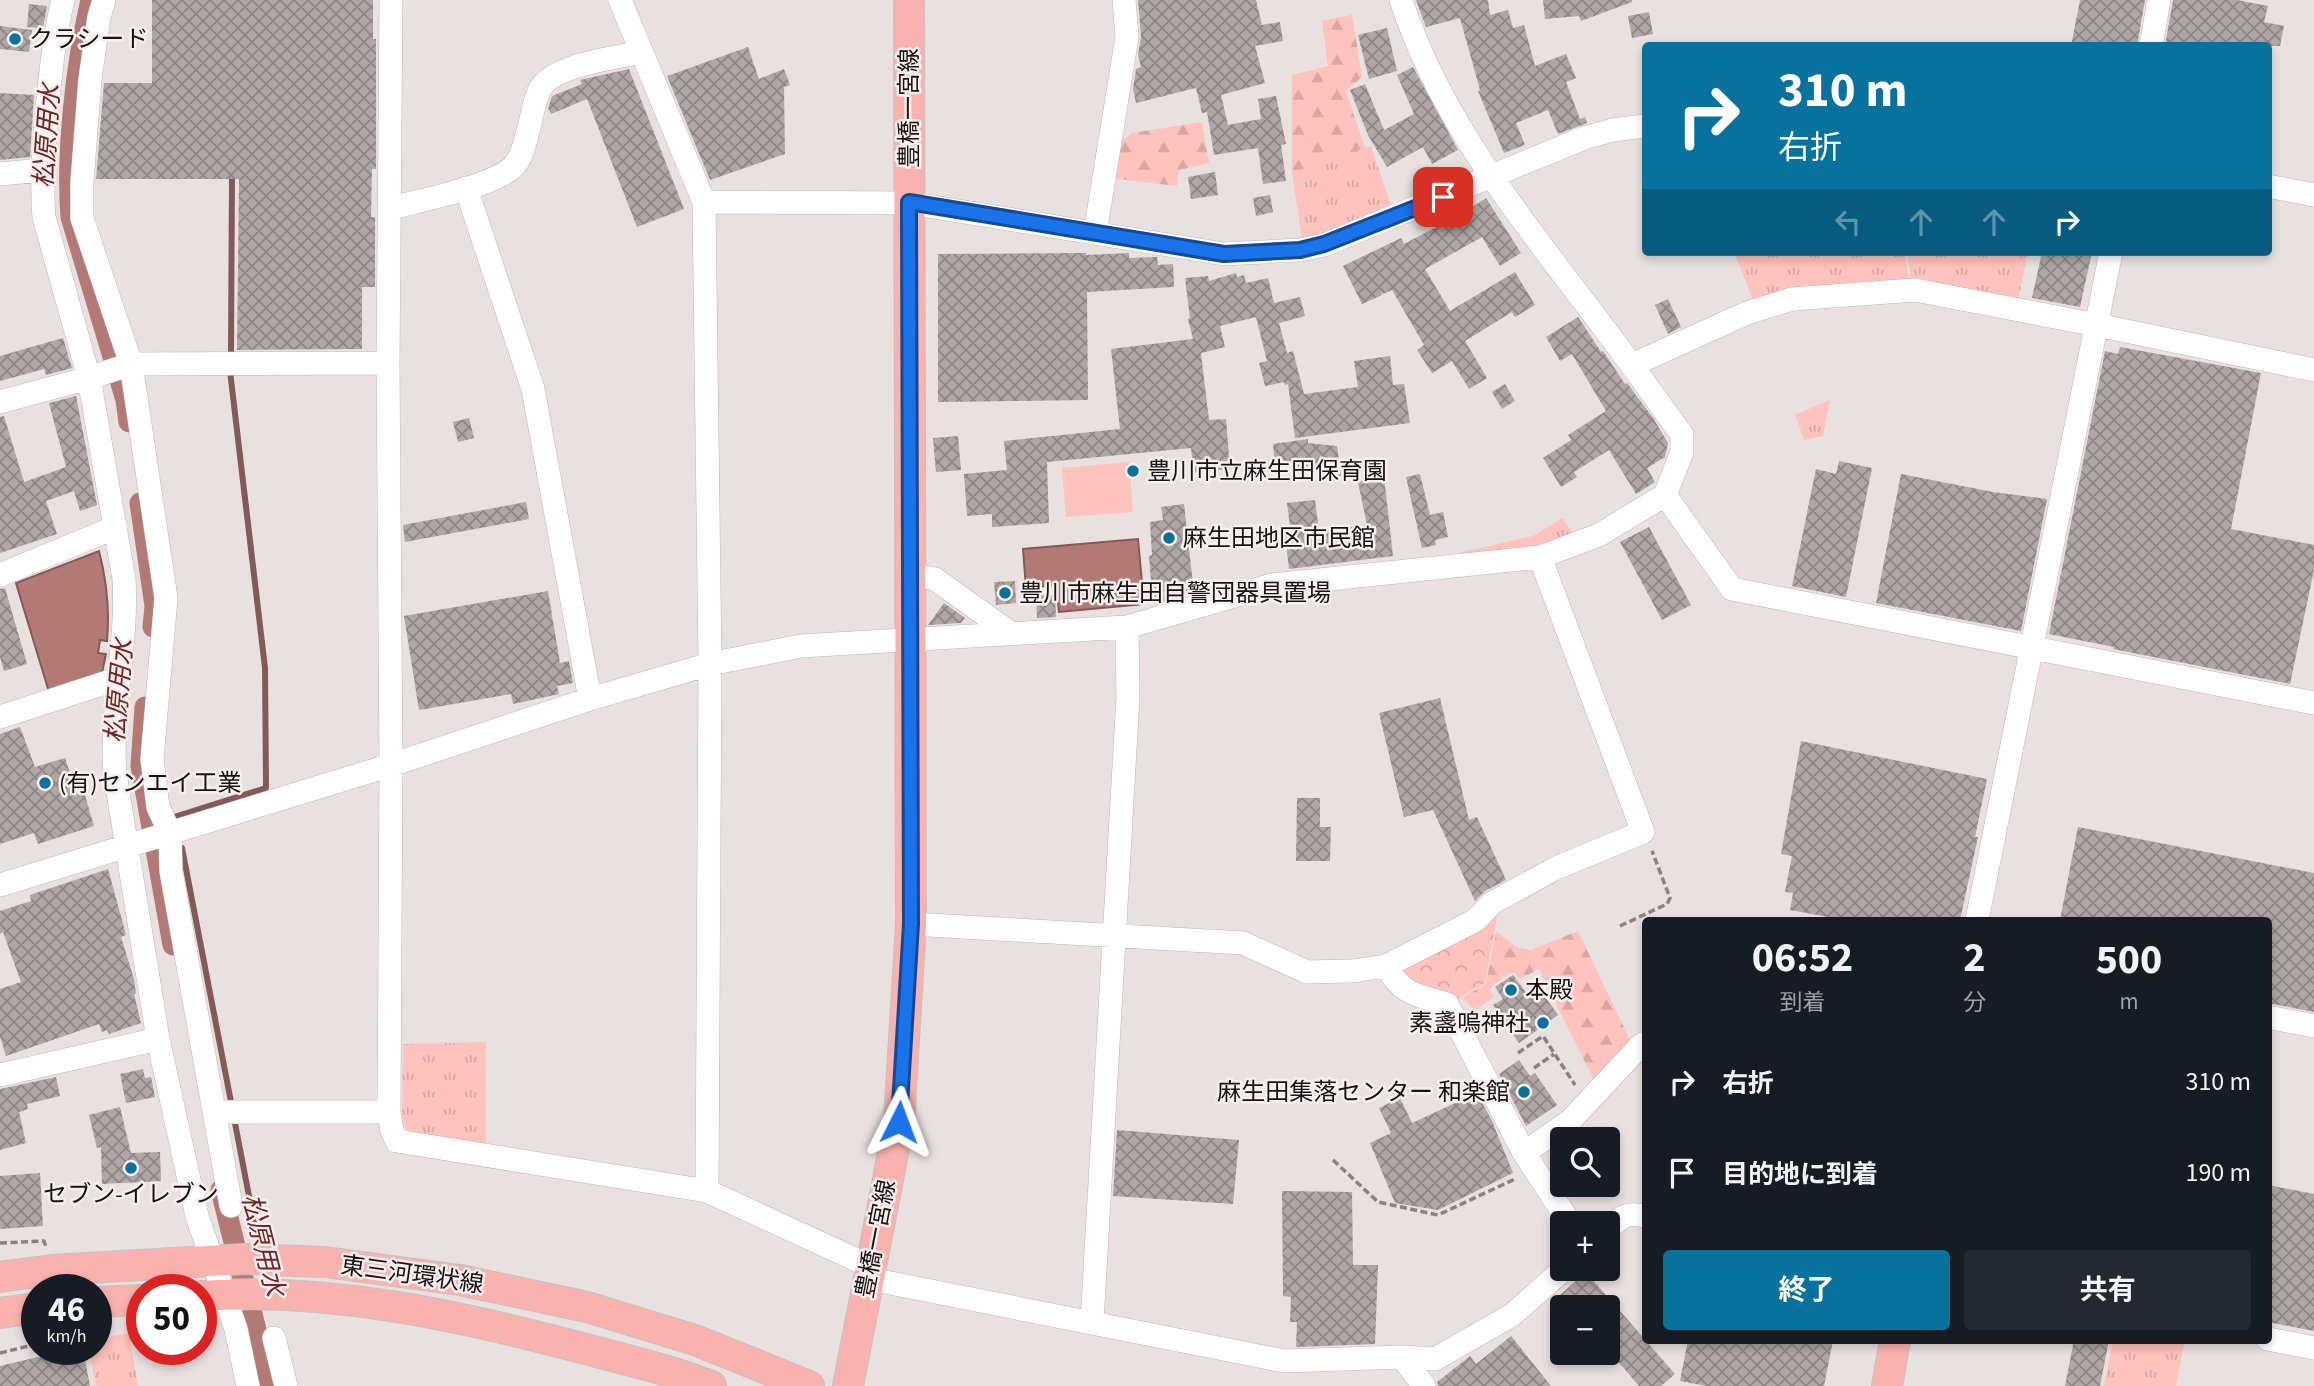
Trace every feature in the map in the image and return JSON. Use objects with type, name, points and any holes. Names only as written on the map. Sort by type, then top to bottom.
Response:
[{"type":"main road","name":"豊橋一宮線","points":[[848,1386],[899,1122],[911,924],[909,0]]},
{"type":"main road","name":"東三河環状線","points":[[0,1277],[52,1270],[227,1260],[325,1262],[460,1280],[587,1307],[695,1340],[809,1386]]},
{"type":"main road","name":"東三河環状線","points":[[228,1295],[305,1297],[388,1306],[505,1328],[678,1373],[711,1386]]},
{"type":"main road","points":[[0,1314],[21,1311]]},
{"type":"main road","points":[[1887,1386],[1894,1344]]},
{"type":"street","points":[[63,0],[52,53],[41,170],[44,217],[113,370],[116,527],[126,610],[113,750],[149,839],[171,871],[227,1111],[231,1206]]},
{"type":"street","points":[[104,0],[90,79],[82,218],[113,370],[166,598],[152,759],[158,807],[149,839],[158,1039],[197,1216],[227,1260],[228,1295],[248,1386]]},
{"type":"street","points":[[391,0],[388,363],[391,765],[389,1112],[392,1131],[397,1141],[707,1191],[871,1273],[1284,1361],[1402,1357],[1435,1359],[1512,1315],[1550,1281]]},
{"type":"street","points":[[620,0],[704,202],[710,664],[707,1191]]},
{"type":"street","points":[[1095,233],[1127,37],[1124,0]]},
{"type":"street","points":[[0,885],[391,765],[590,699],[710,664],[801,646],[1127,627],[1272,585],[1540,557],[1599,535],[1665,495],[1682,452],[1682,435],[1491,178],[1460,129],[1412,33],[1401,0]]},
{"type":"street","points":[[2152,42],[2160,0]]},
{"type":"street","points":[[391,208],[466,188],[504,174],[515,165],[522,154],[539,90],[548,79],[561,71],[641,52]]},
{"type":"street","points":[[704,202],[909,202],[1224,254],[1300,250],[1324,244],[1584,138],[1613,130],[1642,126]]},
{"type":"street","points":[[0,174],[41,170]]},
{"type":"street","points":[[2272,187],[2314,195]]},
{"type":"street","points":[[466,188],[533,388],[590,699]]},
{"type":"street","points":[[1978,917],[2110,256]]},
{"type":"street","points":[[1632,365],[1747,313],[1792,299],[1915,290],[2314,370]]},
{"type":"street","points":[[0,402],[113,370],[388,363]]},
{"type":"street","points":[[1665,495],[1732,589],[2314,703]]},
{"type":"street","points":[[0,575],[116,527]]},
{"type":"street","points":[[911,924],[1243,943],[1307,972],[1353,971],[1386,966],[1476,920],[1492,903],[1556,867],[1643,832],[1540,557]]},
{"type":"street","points":[[909,574],[935,579],[1012,634]]},
{"type":"street","points":[[1092,1322],[1128,697],[1127,627]]},
{"type":"street","points":[[0,717],[120,678]]},
{"type":"street","points":[[1386,966],[1394,980],[1406,992],[1447,1004],[1530,1161],[1562,1211]]},
{"type":"street","points":[[2272,1018],[2314,1026]]},
{"type":"street","points":[[0,1075],[158,1039]]},
{"type":"street","points":[[1530,1161],[1642,1045]]},
{"type":"street","points":[[227,1111],[389,1112]]},
{"type":"street","points":[[1620,1218],[1630,1213],[1642,1215]]},
{"type":"street","points":[[274,1338],[286,1386]]},
{"type":"street","points":[[2272,1340],[2314,1348]]},
{"type":"street","points":[[1402,1357],[1424,1386]]},
{"type":"path","points":[[1620,926],[1667,904],[1670,898],[1643,832]]},
{"type":"path","points":[[1518,1053],[1543,1036],[1576,1087]]},
{"type":"path","points":[[1534,1068],[1554,1054]]},
{"type":"path","points":[[1333,1160],[1378,1202],[1438,1214],[1530,1161]]},
{"type":"path","points":[[0,1353],[21,1348]]},
{"type":"green space","points":[[1352,15],[1362,77],[1346,91],[1365,148],[1292,173],[1292,75],[1328,66],[1322,21]]},
{"type":"green space","points":[[1202,122],[1209,163],[1179,170],[1177,186],[1110,178],[1114,147],[1132,133]]},
{"type":"green space","points":[[1371,146],[1392,208],[1322,235],[1302,239],[1292,173]]},
{"type":"green space","points":[[1736,256],[1906,256],[1909,280],[1754,302]]},
{"type":"green space","points":[[1908,256],[2027,256],[2018,301],[1911,280]]},
{"type":"green space","points":[[1830,400],[1823,436],[1804,440],[1795,415]]},
{"type":"green space","points":[[1129,462],[1133,512],[1066,517],[1062,468]]},
{"type":"green space","points":[[1562,518],[1573,533],[1537,549],[1463,555],[1462,552],[1533,536]]},
{"type":"green space","points":[[1492,912],[1497,916],[1485,983],[1451,1002],[1397,973]]},
{"type":"green space","points":[[1496,931],[1516,947],[1531,950],[1578,931],[1631,1042],[1594,1080],[1539,969],[1520,979],[1510,973],[1493,985],[1490,990],[1494,997],[1474,1011],[1463,997],[1486,984]]},
{"type":"green space","points":[[486,1042],[486,1150],[410,1137],[402,1120],[403,1044]]},
{"type":"green space","points":[[126,1334],[126,1365],[134,1365],[138,1386],[96,1386],[92,1365],[112,1365],[112,1336]]},
{"type":"green space","points":[[2112,1344],[2184,1344],[2176,1386],[2104,1386]]},
{"type":"shaded area","points":[[1138,539],[1144,604],[1059,612],[1056,585],[1026,588],[1023,549]]},
{"type":"shaded area","points":[[99,551],[108,607],[107,641],[100,640],[98,653],[106,654],[102,673],[49,692],[16,583]]},
{"type":"building","points":[[152,0],[373,0],[373,39],[376,39],[376,169],[372,169],[371,217],[375,217],[375,287],[362,287],[362,349],[237,350],[239,179],[96,179],[104,83],[152,83]]},
{"type":"building","points":[[1138,0],[1256,0],[1262,25],[1280,22],[1283,41],[1255,46],[1265,83],[1221,95],[1228,125],[1261,119],[1258,99],[1276,96],[1286,144],[1281,145],[1286,181],[1263,184],[1258,148],[1214,155],[1207,112],[1202,113],[1196,88],[1136,103],[1133,89],[1136,69],[1141,67],[1138,55],[1141,37]]},
{"type":"building","points":[[1416,0],[1488,0],[1490,15],[1508,10],[1513,28],[1524,25],[1535,66],[1566,54],[1576,78],[1566,82],[1580,119],[1585,117],[1587,123],[1558,134],[1548,110],[1516,123],[1525,145],[1504,153],[1478,91],[1480,90],[1460,18],[1426,27]]},
{"type":"building","points":[[1543,0],[1632,2],[1581,21],[1579,16],[1545,19]]},
{"type":"building","points":[[2080,0],[2145,0],[2138,42],[2072,42]]},
{"type":"building","points":[[2173,0],[2237,0],[2268,6],[2264,22],[2284,26],[2280,46],[2272,46],[2272,42],[2166,42]]},
{"type":"building","points":[[29,4],[47,6],[43,28],[27,27]]},
{"type":"building","points":[[1649,12],[1653,34],[1632,38],[1628,16]]},
{"type":"building","name":"クラシード","points":[[0,26],[32,30],[29,52],[0,49]]},
{"type":"building","points":[[1387,28],[1397,71],[1369,79],[1358,35]]},
{"type":"building","points":[[748,47],[759,79],[784,69],[790,85],[784,87],[785,154],[710,180],[667,76]]},
{"type":"building","points":[[1413,67],[1458,150],[1432,164],[1423,147],[1387,167],[1368,135],[1350,90],[1365,84],[1384,130],[1414,114],[1397,75]]},
{"type":"building","points":[[629,69],[684,209],[637,227],[587,99],[551,114],[548,108],[552,96],[582,84],[580,80]]},
{"type":"building","points":[[0,93],[34,95],[30,157],[0,160]]},
{"type":"building","points":[[1215,172],[1218,195],[1191,199],[1188,177]]},
{"type":"building","points":[[1270,195],[1273,212],[1256,216],[1253,198]]},
{"type":"building","points":[[1486,198],[1521,253],[1500,266],[1482,237],[1425,269],[1450,311],[1515,272],[1535,305],[1515,317],[1512,312],[1465,341],[1487,378],[1469,389],[1452,361],[1432,373],[1417,350],[1424,345],[1392,290],[1383,294],[1381,291],[1382,295],[1362,304],[1343,266],[1401,238],[1404,244]]},
{"type":"building","points":[[1129,253],[1129,258],[1157,257],[1158,265],[1173,264],[1174,287],[1087,292],[1088,400],[938,402],[938,254]]},
{"type":"building","points":[[2041,256],[2091,256],[2080,307],[2032,298]]},
{"type":"building","points":[[1236,273],[1237,277],[1244,275],[1246,283],[1268,278],[1274,303],[1300,297],[1305,316],[1279,323],[1287,353],[1293,351],[1304,394],[1358,387],[1354,361],[1390,356],[1393,385],[1404,384],[1410,423],[1295,438],[1288,384],[1285,385],[1284,382],[1265,386],[1259,363],[1267,361],[1256,317],[1220,326],[1225,347],[1201,353],[1209,420],[1226,419],[1230,469],[1194,473],[1191,448],[1047,462],[1049,523],[992,527],[992,514],[967,516],[964,474],[1007,470],[1004,441],[1120,429],[1111,349],[1193,339],[1188,319],[1185,278],[1208,276],[1209,281]]},
{"type":"building","points":[[1668,299],[1681,327],[1668,334],[1655,305]]},
{"type":"building","points":[[1578,317],[1601,352],[1603,351],[1625,384],[1627,383],[1653,418],[1668,443],[1665,457],[1647,468],[1655,482],[1636,494],[1609,450],[1574,472],[1577,477],[1561,487],[1543,458],[1571,440],[1568,435],[1606,411],[1572,354],[1560,361],[1546,337]]},
{"type":"building","points":[[63,338],[72,368],[46,375],[44,369],[0,381],[0,356]]},
{"type":"building","points":[[2120,347],[2261,373],[2231,529],[2314,545],[2314,570],[2290,684],[2049,634],[2105,351],[2118,354]]},
{"type":"building","points":[[1505,384],[1515,401],[1502,409],[1492,392]]},
{"type":"building","points":[[76,396],[97,505],[80,511],[74,491],[46,501],[57,534],[0,553],[0,417],[4,416],[24,482],[66,467],[49,403]]},
{"type":"building","points":[[469,418],[474,438],[458,442],[453,422]]},
{"type":"building","points":[[958,436],[961,470],[936,472],[933,438]]},
{"type":"building","points":[[1308,439],[1308,443],[1337,446],[1341,476],[1322,479],[1320,467],[1293,471],[1292,463],[1275,465],[1273,444]]},
{"type":"building","points":[[1839,461],[1872,468],[1846,597],[1792,586],[1816,469],[1836,474]]},
{"type":"building","points":[[1420,474],[1430,515],[1443,512],[1448,537],[1435,540],[1436,545],[1422,548],[1406,477]]},
{"type":"building","points":[[1901,474],[1993,492],[2047,499],[2021,631],[1876,603]]},
{"type":"building","points":[[1384,477],[1393,556],[1289,569],[1285,535],[1291,534],[1287,503],[1315,500],[1319,531],[1367,525],[1358,482]]},
{"type":"building","points":[[526,502],[529,519],[405,542],[403,525]]},
{"type":"building","points":[[1184,504],[1194,593],[1153,604],[1149,556],[1152,555],[1150,522],[1163,520],[1161,507]]},
{"type":"building","points":[[1649,527],[1691,605],[1662,620],[1620,542]]},
{"type":"building","name":"豊川市麻生田自警団器具置場","points":[[1015,581],[1016,603],[996,605],[994,582]]},
{"type":"building","points":[[5,588],[27,664],[4,671],[0,657],[0,589]]},
{"type":"building","points":[[548,591],[560,663],[569,661],[573,683],[557,686],[559,694],[513,704],[511,694],[419,710],[404,616]]},
{"type":"building","points":[[1055,595],[1056,617],[1037,618],[1036,596]]},
{"type":"building","points":[[944,603],[965,618],[961,623],[928,625]]},
{"type":"building","points":[[1440,698],[1469,820],[1477,817],[1506,880],[1485,891],[1475,901],[1433,810],[1404,817],[1379,713]]},
{"type":"building","points":[[20,727],[35,767],[65,758],[77,794],[84,792],[94,826],[38,844],[34,833],[0,844],[0,734]]},
{"type":"building","points":[[1801,741],[1987,779],[1961,917],[1828,917],[1790,910],[1793,893],[1785,892],[1792,856],[1781,854]]},
{"type":"building","points":[[1297,798],[1320,798],[1320,827],[1331,827],[1330,861],[1296,861]]},
{"type":"building","points":[[2078,827],[2314,873],[2314,1012],[2272,1004],[2272,917],[2061,917]]},
{"type":"building","points":[[108,869],[126,935],[121,937],[134,979],[134,994],[141,1023],[109,1034],[107,1030],[102,1032],[99,1024],[6,1056],[0,1037],[0,989],[21,982],[3,932],[0,934],[0,911],[31,901],[30,895]]},
{"type":"building","points":[[1513,975],[1530,998],[1541,991],[1558,1015],[1519,1043],[1493,1005],[1503,999],[1495,987]]},
{"type":"building","name":"麻生田集落センター 和楽館","points":[[1519,1060],[1530,1076],[1535,1073],[1557,1105],[1526,1126],[1499,1074]]},
{"type":"building","points":[[143,1069],[145,1078],[151,1077],[155,1097],[126,1103],[120,1074]]},
{"type":"building","points":[[56,1077],[60,1096],[27,1104],[28,1109],[19,1112],[26,1143],[0,1150],[0,1089]]},
{"type":"building","points":[[1477,1093],[1492,1121],[1513,1173],[1438,1210],[1395,1203],[1370,1143],[1391,1133],[1379,1108],[1400,1098],[1412,1123]]},
{"type":"building","points":[[120,1107],[131,1153],[160,1152],[161,1181],[102,1184],[101,1147],[97,1148],[89,1115]]},
{"type":"building","points":[[1117,1130],[1239,1140],[1233,1204],[1113,1196]]},
{"type":"building","points":[[40,1173],[43,1226],[0,1229],[0,1176]]},
{"type":"building","points":[[2272,1186],[2314,1194],[2314,1331],[2272,1323]]},
{"type":"building","points":[[1282,1191],[1352,1192],[1353,1265],[1378,1265],[1375,1344],[1296,1347],[1297,1322],[1290,1322],[1291,1297],[1283,1296]]},
{"type":"building","points":[[1576,1281],[1594,1281],[1606,1295],[1560,1295]]},
{"type":"building","points":[[1620,1311],[1642,1336],[1642,1344],[1649,1344],[1675,1374],[1661,1386],[1639,1386],[1620,1364]]},
{"type":"building","points":[[1511,1336],[1551,1386],[1438,1386],[1437,1382],[1470,1356],[1476,1364]]},
{"type":"building","points":[[1687,1344],[1832,1344],[1824,1386],[1707,1386],[1680,1381]]},
{"type":"building","points":[[2073,1344],[2108,1344],[2100,1386],[2065,1386]]},
{"type":"building","points":[[21,1361],[21,1365],[86,1365],[90,1386],[0,1386],[0,1366]]},
{"type":"waterway","name":"松原用水","points":[[91,0],[74,108],[70,165],[71,217],[126,400],[129,422]]},
{"type":"waterway","points":[[231,352],[232,173]]},
{"type":"waterway","points":[[174,817],[266,788],[265,668],[230,371]]},
{"type":"waterway","name":"松原用水","points":[[140,503],[155,606],[153,627]]},
{"type":"waterway","name":"松原用水","points":[[145,707],[141,766],[173,945]]},
{"type":"waterway","points":[[182,848],[232,1107]]},
{"type":"waterway","points":[[234,1118],[254,1222]]},
{"type":"waterway","name":"松原用水","points":[[221,1190],[270,1386]]},
{"type":"place","name":"クラシード","points":[[15,39]]},
{"type":"place","name":"豊川市立麻生田保育園","points":[[1133,471]]},
{"type":"place","name":"麻生田地区市民館","points":[[1169,538]]},
{"type":"place","name":"豊川市麻生田自警団器具置場","points":[[1005,593]]},
{"type":"place","name":"(有)センエイ工業","points":[[45,783]]},
{"type":"place","name":"本殿","points":[[1511,990]]},
{"type":"place","name":"素盞嗚神社","points":[[1543,1023]]},
{"type":"place","name":"麻生田集落センター 和楽館","points":[[1524,1092]]},
{"type":"place","name":"セブン-イレブン","points":[[131,1168]]},
{"type":"route","points":[[899,1122],[911,924],[909,202],[1224,254],[1300,250],[1324,244],[1443,197]]}]
